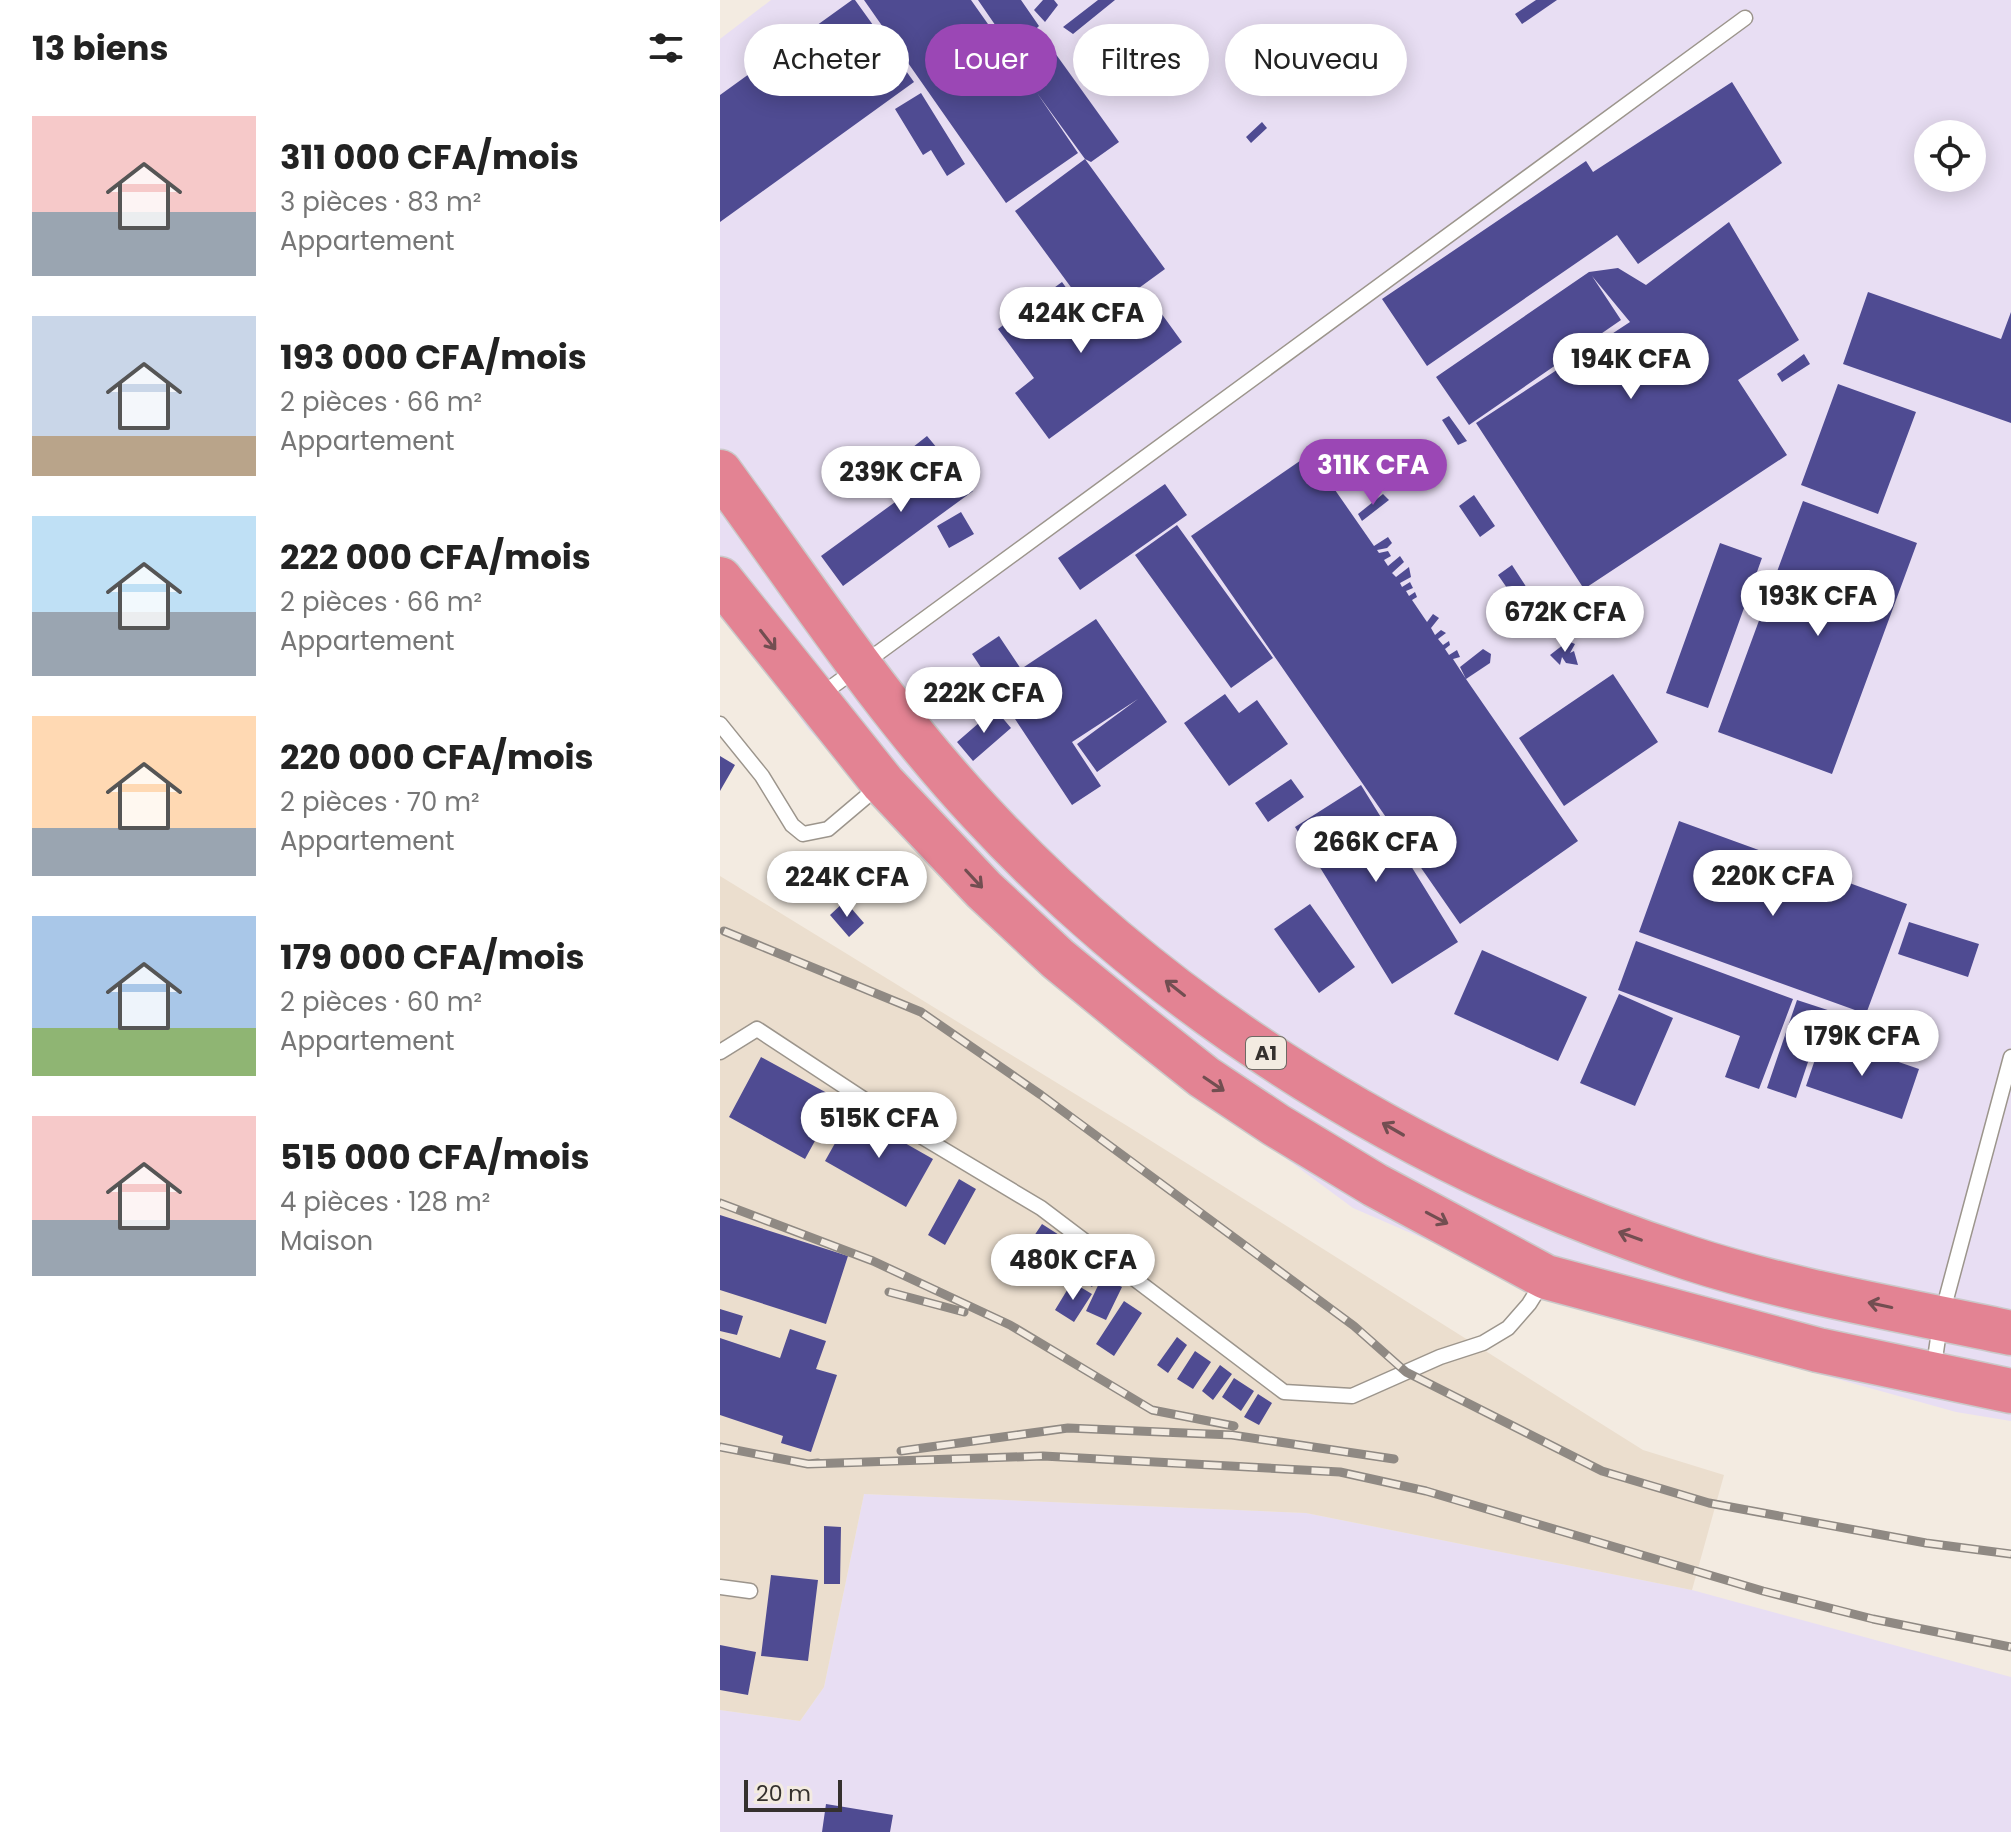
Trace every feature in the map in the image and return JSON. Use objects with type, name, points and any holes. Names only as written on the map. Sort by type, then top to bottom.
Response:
[{"type":"highway","name":"A1","points":[[720,472],[862,667],[980,812],[1105,932],[1180,992],[1279,1062],[1416,1142],[1546,1204],[1691,1259],[1819,1292],[2011,1333]]},
{"type":"highway","name":"A1","points":[[720,579],[883,783],[984,890],[1058,959],[1204,1077],[1276,1125],[1375,1185],[1546,1277],[1818,1350],[2011,1391]]},
{"type":"lane","points":[[814,700],[1745,18]]},
{"type":"lane","points":[[720,724],[762,776],[792,825],[803,834],[828,829],[883,783]]},
{"type":"lane","points":[[720,1052],[757,1029],[909,1129],[1041,1208],[1284,1392],[1352,1396],[1440,1357],[1483,1343],[1508,1328],[1529,1304],[1546,1277]]},
{"type":"lane","points":[[1933,1376],[1941,1318],[2011,1057]]},
{"type":"lane","points":[[720,1587],[750,1591]]},
{"type":"shaded area","points":[[771,0],[2011,0],[2011,1421],[1956,1412],[1586,1309],[1353,1208],[1069,998],[808,729],[720,603],[720,39]]},
{"type":"shaded area","points":[[720,876],[1129,1127],[1643,1450],[1724,1475],[1692,1590],[1306,1513],[864,1494],[824,1687],[800,1721],[720,1710]]},
{"type":"shaded area","points":[[864,1494],[1306,1513],[1692,1590],[2011,1677],[2011,1832],[720,1832],[720,1710],[800,1721],[824,1687]]},
{"type":"building","points":[[855,0],[872,24],[819,24]]},
{"type":"building","points":[[864,0],[971,0],[988,24],[925,24],[925,87],[909,64],[909,24],[881,24]]},
{"type":"building","points":[[978,0],[1021,0],[1038,24],[994,24]]},
{"type":"building","points":[[1043,0],[1054,0],[1058,5],[1045,22],[1034,10]]},
{"type":"building","points":[[1098,0],[1115,0],[1085,24],[1073,24],[1073,34],[1063,27]]},
{"type":"building","points":[[1536,0],[1557,0],[1522,24],[1515,14]]},
{"type":"building","points":[[1057,56],[1073,78],[1073,96],[1086,96],[1119,142],[1091,162],[1085,159],[1039,96],[1057,96]]},
{"type":"building","points":[[744,78],[744,96],[895,96],[720,222],[720,95]]},
{"type":"building","points":[[1732,82],[1782,163],[1638,264],[1617,235],[1427,366],[1382,299],[1586,161],[1593,172]]},
{"type":"building","points":[[921,93],[965,164],[947,176],[931,150],[923,155],[895,109]]},
{"type":"building","points":[[931,96],[1039,96],[1078,153],[1006,203]]},
{"type":"building","points":[[1262,122],[1267,128],[1251,143],[1246,137]]},
{"type":"building","points":[[1085,159],[1165,269],[1095,320],[1015,211]]},
{"type":"building","points":[[1729,222],[1799,340],[1738,380],[1787,455],[1584,589],[1476,423],[1630,322],[1592,276],[1621,320],[1469,425],[1436,377],[1589,272],[1618,268],[1646,285]]},
{"type":"building","points":[[1062,282],[1098,332],[1148,295],[1182,342],[1049,439],[1015,393],[1034,378],[998,329]]},
{"type":"building","points":[[1868,292],[2001,339],[2011,312],[2011,423],[1843,364]]},
{"type":"building","points":[[1804,354],[1810,364],[1782,382],[1777,374]]},
{"type":"building","points":[[1838,384],[1916,412],[1878,514],[1801,485]]},
{"type":"building","points":[[1449,416],[1467,441],[1458,445],[1442,420]]},
{"type":"building","points":[[927,436],[973,491],[843,586],[821,556],[924,481],[903,455]]},
{"type":"building","points":[[1310,454],[1374,546],[1388,537],[1392,543],[1387,548],[1377,550],[1379,553],[1388,551],[1391,556],[1384,560],[1388,566],[1400,556],[1404,562],[1392,573],[1396,577],[1409,567],[1411,577],[1400,583],[1402,587],[1410,582],[1413,588],[1406,591],[1409,596],[1415,592],[1417,597],[1412,600],[1427,622],[1433,614],[1439,618],[1431,628],[1435,635],[1441,630],[1446,633],[1438,639],[1443,645],[1449,641],[1450,645],[1445,649],[1449,655],[1457,650],[1460,657],[1453,659],[1578,841],[1460,924],[1191,536]]},
{"type":"building","points":[[1165,484],[1187,515],[1080,590],[1058,558]]},
{"type":"building","points":[[1383,494],[1389,500],[1362,521],[1358,514]]},
{"type":"building","points":[[1474,495],[1495,526],[1480,537],[1459,506]]},
{"type":"building","points":[[1803,501],[1917,543],[1832,774],[1718,732]]},
{"type":"building","points":[[961,512],[974,534],[949,548],[937,526]]},
{"type":"building","points":[[1177,525],[1273,658],[1231,688],[1135,555]]},
{"type":"building","points":[[1720,543],[1762,558],[1708,708],[1666,693]]},
{"type":"building","points":[[1512,565],[1536,602],[1523,611],[1498,575]]},
{"type":"building","points":[[1096,619],[1167,722],[1097,772],[1077,744],[1138,699],[1072,742],[1101,786],[1072,805],[972,654],[999,636],[1021,669]]},
{"type":"building","points":[[1568,641],[1575,644],[1570,653],[1574,651],[1578,665],[1566,663],[1562,657],[1560,665],[1550,655]]},
{"type":"building","points":[[1483,649],[1491,654],[1490,663],[1466,679],[1460,667]]},
{"type":"building","points":[[1613,674],[1658,742],[1564,806],[1519,738]]},
{"type":"building","points":[[1225,694],[1239,713],[1257,700],[1288,744],[1229,786],[1184,723]]},
{"type":"building","points":[[995,709],[1011,728],[973,761],[957,742]]},
{"type":"building","points":[[720,756],[735,765],[720,791]]},
{"type":"building","points":[[1291,779],[1304,797],[1268,822],[1255,803]]},
{"type":"building","points":[[1361,785],[1458,942],[1392,984],[1295,827]]},
{"type":"building","points":[[1679,821],[1907,904],[1866,1014],[1639,932]]},
{"type":"building","points":[[810,862],[829,873],[816,896],[797,885]]},
{"type":"building","points":[[845,901],[864,923],[849,937],[830,915]]},
{"type":"building","points":[[1310,904],[1355,967],[1319,993],[1274,929]]},
{"type":"building","points":[[1909,922],[1979,944],[1968,977],[1898,954]]},
{"type":"building","points":[[1636,941],[1793,999],[1759,1089],[1725,1077],[1740,1036],[1618,990]]},
{"type":"building","points":[[1482,950],[1587,997],[1558,1061],[1454,1014]]},
{"type":"building","points":[[1619,994],[1673,1018],[1635,1106],[1580,1083]]},
{"type":"building","points":[[1797,1000],[1846,1016],[1841,1033],[1818,1032],[1796,1098],[1767,1088]]},
{"type":"building","points":[[1823,1036],[1919,1069],[1902,1119],[1806,1086]]},
{"type":"building","points":[[761,1057],[838,1099],[805,1159],[729,1117]]},
{"type":"building","points":[[852,1113],[933,1159],[906,1207],[825,1161]]},
{"type":"building","points":[[959,1179],[976,1189],[945,1245],[928,1235]]},
{"type":"building","points":[[720,1215],[848,1256],[826,1324],[720,1290]]},
{"type":"building","points":[[1042,1224],[1106,1265],[1092,1287],[1028,1245]]},
{"type":"building","points":[[1102,1277],[1122,1287],[1106,1320],[1086,1311]]},
{"type":"building","points":[[1072,1282],[1092,1294],[1074,1322],[1055,1310]]},
{"type":"building","points":[[1124,1301],[1142,1313],[1114,1356],[1096,1344]]},
{"type":"building","points":[[720,1309],[743,1316],[737,1335],[720,1331]]},
{"type":"building","points":[[790,1329],[826,1341],[816,1369],[837,1375],[811,1452],[781,1443],[783,1436],[720,1415],[720,1338],[780,1358]]},
{"type":"building","points":[[1177,1337],[1187,1345],[1168,1373],[1157,1365]]},
{"type":"building","points":[[1195,1351],[1211,1362],[1193,1389],[1177,1379]]},
{"type":"building","points":[[1220,1365],[1232,1374],[1213,1400],[1202,1391]]},
{"type":"building","points":[[1234,1378],[1254,1391],[1241,1411],[1222,1397]]},
{"type":"building","points":[[1258,1394],[1272,1403],[1259,1425],[1244,1417]]},
{"type":"building","points":[[824,1526],[841,1527],[840,1584],[824,1584]]},
{"type":"building","points":[[771,1575],[818,1580],[808,1661],[761,1656]]},
{"type":"building","points":[[720,1645],[756,1652],[748,1695],[720,1690]]},
{"type":"building","points":[[826,1804],[893,1815],[890,1832],[822,1832]]},
{"type":"railway","points":[[724,931],[921,1012],[1041,1095],[1354,1326],[1406,1372],[1602,1471],[1709,1503],[1926,1543],[2011,1554]]},
{"type":"railway","points":[[720,1203],[873,1261],[1010,1325],[1152,1410],[1234,1426]]},
{"type":"railway","points":[[889,1292],[964,1312]]},
{"type":"railway","points":[[901,1451],[1068,1428],[1232,1435],[1394,1459]]},
{"type":"railway","points":[[720,1447],[808,1464],[818,1463]]},
{"type":"railway","points":[[808,1464],[1043,1456],[1340,1472],[1426,1491],[1763,1591],[1873,1619],[2011,1647]]}]
